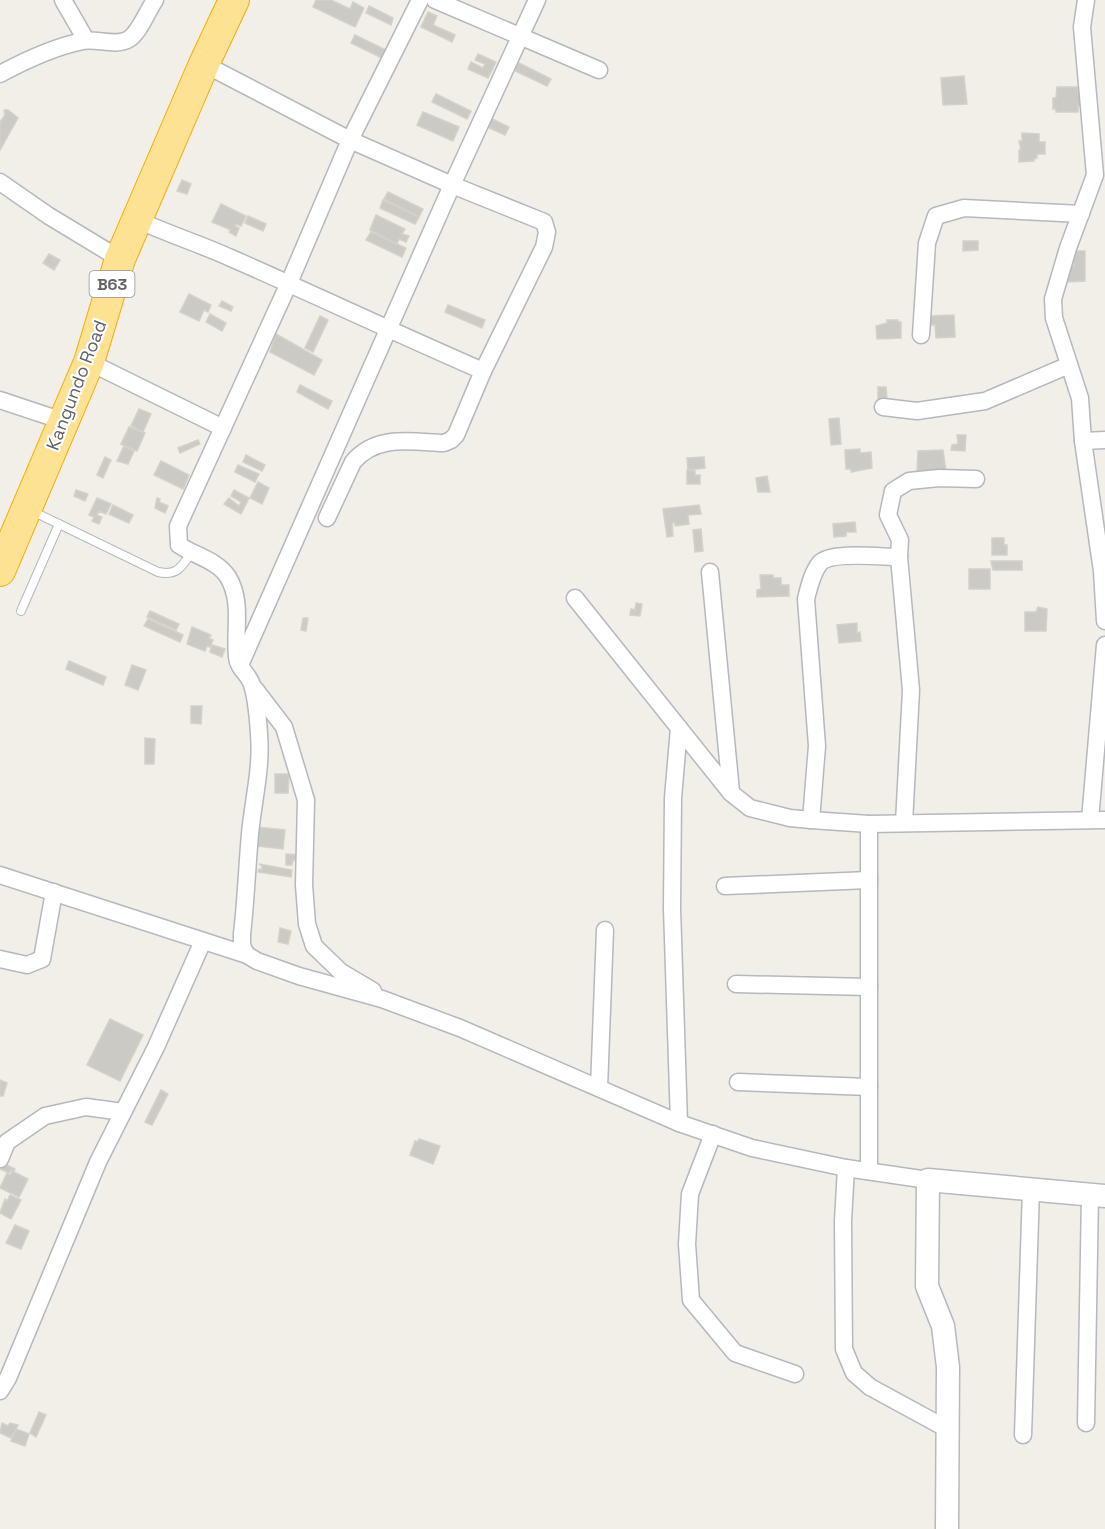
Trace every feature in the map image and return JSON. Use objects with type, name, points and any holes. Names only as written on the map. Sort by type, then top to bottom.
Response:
[{"type":"highway","name":"Kangundo Road","points":[[0,571],[14,527],[88,362],[120,259],[234,0]]},
{"type":"street","points":[[63,0],[86,40]]},
{"type":"street","points":[[0,74],[32,57],[86,40],[120,42],[127,40],[138,29],[155,0]]},
{"type":"street","points":[[382,999],[370,988],[341,972],[314,946],[307,924],[304,885],[306,800],[284,726],[240,667],[237,658],[237,606],[228,577],[219,566],[179,544],[178,526],[289,283],[350,140],[420,0]]},
{"type":"street","points":[[435,0],[599,70]]},
{"type":"street","points":[[240,667],[452,185],[537,0]]},
{"type":"street","points":[[1086,0],[1082,27],[1100,175],[1081,214],[1053,299],[1054,318],[1080,398],[1083,441],[1102,571],[1105,621]]},
{"type":"street","points":[[204,64],[350,140],[544,222],[547,232],[544,247],[483,371],[456,435],[452,440],[444,443],[396,441],[372,447],[359,455],[353,462],[327,518]]},
{"type":"street","points":[[0,182],[49,216],[120,259]]},
{"type":"street","points":[[921,335],[927,243],[936,216],[964,208],[1081,214]]},
{"type":"street","points":[[138,220],[217,251],[483,371]]},
{"type":"street","points":[[88,362],[223,428]]},
{"type":"street","points":[[883,406],[917,411],[985,401],[1070,365]]},
{"type":"street","points":[[0,400],[63,421]]},
{"type":"street","points":[[1083,441],[1105,440]]},
{"type":"street","points":[[335,452],[359,455]]},
{"type":"street","points":[[904,823],[910,690],[899,557],[900,540],[888,515],[893,491],[909,481],[939,478],[976,479]]},
{"type":"street","points":[[811,820],[817,746],[806,599],[813,577],[821,562],[835,556],[899,557]]},
{"type":"street","points":[[710,572],[731,793]]},
{"type":"street","points":[[575,598],[731,793],[750,808],[790,818],[811,820],[868,824],[1097,820],[1105,645]]},
{"type":"street","points":[[247,955],[242,945],[242,934],[250,833],[259,764],[259,737],[252,686]]},
{"type":"street","points":[[679,728],[673,798],[672,909],[679,1123]]},
{"type":"street","points":[[868,824],[869,1170]]},
{"type":"street","points":[[0,875],[203,940],[299,976],[382,999],[495,1042],[679,1123],[752,1148],[846,1168],[928,1180],[1097,1196],[1086,1423]]},
{"type":"street","points":[[725,886],[869,880]]},
{"type":"street","points":[[0,959],[27,965],[42,959],[54,892]]},
{"type":"street","points":[[599,1088],[605,930]]},
{"type":"street","points":[[0,1391],[8,1378],[98,1162],[156,1047],[203,940]]},
{"type":"street","points":[[736,984],[869,987]]},
{"type":"street","points":[[738,1082],[869,1087]]},
{"type":"street","points":[[0,1159],[8,1142],[45,1116],[86,1107],[123,1112]]},
{"type":"street","points":[[713,1134],[690,1194],[687,1244],[691,1300],[735,1353],[795,1374]]},
{"type":"street","points":[[846,1168],[843,1221],[844,1349],[854,1373],[870,1387],[949,1430]]},
{"type":"street","points":[[928,1180],[927,1286],[943,1326],[948,1367],[947,1529]]},
{"type":"street","points":[[1023,1435],[1031,1189]]},
{"type":"lane","points":[[14,527],[59,524],[158,572],[169,574],[179,569],[192,552]]},
{"type":"lane","points":[[21,611],[59,524]]},
{"type":"building","points":[[316,0],[331,0],[350,9],[353,2],[364,8],[355,27],[313,7]]},
{"type":"building","points":[[369,6],[393,18],[391,25],[366,13]]},
{"type":"building","points":[[428,12],[437,16],[433,25],[455,35],[452,42],[421,27]]},
{"type":"building","points":[[355,35],[390,52],[386,60],[351,43]]},
{"type":"building","points":[[478,54],[496,62],[488,78],[468,69],[471,62],[483,68],[485,64],[475,60]]},
{"type":"building","points":[[517,62],[551,79],[547,86],[513,70]]},
{"type":"building","points":[[964,76],[967,104],[943,105],[941,78]]},
{"type":"building","points":[[1057,87],[1078,87],[1078,93],[1081,93],[1081,106],[1078,106],[1078,112],[1056,112],[1056,109],[1053,109],[1053,98],[1056,98]]},
{"type":"building","points":[[436,94],[471,111],[467,119],[432,102]]},
{"type":"building","points":[[4,110],[8,110],[18,118],[0,150],[0,122],[5,115]]},
{"type":"building","points":[[423,112],[459,127],[453,141],[417,125]]},
{"type":"building","points":[[488,117],[509,127],[505,135],[485,126]]},
{"type":"building","points":[[1022,133],[1039,134],[1039,142],[1045,142],[1045,154],[1037,154],[1034,161],[1019,162],[1019,150],[1021,150],[1019,141],[1022,141]]},
{"type":"building","points":[[182,180],[191,184],[187,194],[177,191]]},
{"type":"building","points":[[388,192],[423,209],[419,217],[384,199]]},
{"type":"building","points":[[383,200],[419,217],[415,224],[380,208]]},
{"type":"building","points":[[221,204],[246,216],[241,226],[236,224],[235,226],[239,228],[236,236],[229,232],[231,230],[212,222]]},
{"type":"building","points":[[376,215],[405,229],[402,234],[409,236],[406,242],[399,239],[397,244],[370,230]]},
{"type":"building","points":[[248,216],[266,224],[263,231],[245,223]]},
{"type":"building","points":[[371,232],[406,248],[402,257],[366,240]]},
{"type":"building","points":[[963,241],[978,241],[978,250],[963,251]]},
{"type":"building","points":[[1073,251],[1085,251],[1085,281],[1066,282],[1065,267],[1074,266]]},
{"type":"building","points":[[49,254],[60,260],[54,270],[43,263]]},
{"type":"building","points":[[189,294],[211,305],[208,312],[204,310],[199,321],[180,312]]},
{"type":"building","points":[[222,301],[233,307],[231,311],[219,306]]},
{"type":"building","points":[[448,305],[485,320],[482,328],[445,312]]},
{"type":"building","points":[[210,314],[226,323],[222,331],[206,322]]},
{"type":"building","points":[[954,315],[955,337],[936,338],[935,325],[930,325],[929,316]]},
{"type":"building","points":[[320,316],[328,320],[313,352],[305,348]]},
{"type":"building","points":[[887,320],[901,322],[901,338],[877,339],[876,326],[887,323]]},
{"type":"building","points":[[276,334],[322,360],[314,375],[270,352]]},
{"type":"building","points":[[300,385],[332,401],[328,409],[297,392]]},
{"type":"building","points":[[878,387],[886,387],[887,399],[878,399]]},
{"type":"building","points":[[139,409],[151,414],[143,432],[131,426]]},
{"type":"building","points":[[839,418],[841,444],[831,445],[829,419]]},
{"type":"building","points":[[129,427],[145,433],[137,451],[121,444]]},
{"type":"building","points":[[957,435],[966,435],[965,451],[951,450],[952,445],[958,444]]},
{"type":"building","points":[[198,440],[200,444],[180,453],[178,448]]},
{"type":"building","points":[[124,446],[134,451],[128,464],[117,461]]},
{"type":"building","points":[[860,449],[860,453],[871,452],[872,468],[851,472],[851,469],[846,469],[845,450]]},
{"type":"building","points":[[943,450],[946,471],[917,472],[918,451]]},
{"type":"building","points":[[246,455],[265,465],[262,471],[243,462]]},
{"type":"building","points":[[105,457],[111,460],[103,478],[97,475]]},
{"type":"building","points":[[704,457],[705,468],[688,470],[687,458]]},
{"type":"building","points":[[161,461],[189,475],[183,489],[154,475]]},
{"type":"building","points":[[238,465],[259,474],[255,482],[235,472]]},
{"type":"building","points":[[687,470],[695,471],[695,475],[700,475],[700,484],[687,484]]},
{"type":"building","points":[[767,476],[770,492],[758,492],[756,478]]},
{"type":"building","points":[[258,482],[269,488],[262,504],[250,498]]},
{"type":"building","points":[[76,490],[88,494],[85,501],[74,496]]},
{"type":"building","points":[[234,490],[249,498],[241,514],[224,504],[229,498],[239,506],[241,502],[231,496]]},
{"type":"building","points":[[97,498],[111,504],[106,514],[99,511],[97,515],[102,517],[99,524],[92,521],[94,517],[89,515]]},
{"type":"building","points":[[157,498],[160,499],[159,502],[168,506],[165,513],[155,508]]},
{"type":"building","points":[[113,505],[133,515],[129,523],[109,514]]},
{"type":"building","points":[[699,505],[701,514],[688,515],[689,524],[675,526],[675,523],[672,523],[673,536],[667,537],[663,509]]},
{"type":"building","points":[[855,522],[856,532],[846,532],[846,536],[834,537],[833,524]]},
{"type":"building","points":[[701,529],[703,551],[695,552],[693,530]]},
{"type":"building","points":[[992,538],[1004,538],[1007,555],[992,555]]},
{"type":"building","points":[[991,561],[1022,561],[1022,570],[993,570]]},
{"type":"building","points":[[969,569],[990,569],[990,589],[969,589]]},
{"type":"building","points":[[760,575],[773,575],[773,578],[781,578],[781,585],[789,585],[789,596],[757,597],[757,590],[761,589]]},
{"type":"building","points":[[636,603],[642,604],[640,616],[630,615],[631,609],[635,610]]},
{"type":"building","points":[[1038,607],[1047,609],[1046,631],[1025,631],[1025,612],[1036,612]]},
{"type":"building","points":[[150,611],[179,624],[176,630],[147,617]]},
{"type":"building","points":[[303,618],[308,618],[306,631],[301,630]]},
{"type":"building","points":[[148,619],[183,635],[180,642],[144,626]]},
{"type":"building","points":[[857,623],[857,633],[860,632],[861,641],[839,643],[837,625]]},
{"type":"building","points":[[192,627],[211,635],[209,638],[213,640],[205,651],[187,644]]},
{"type":"building","points":[[212,645],[225,649],[222,657],[210,652]]},
{"type":"building","points":[[69,661],[106,677],[103,685],[66,669]]},
{"type":"building","points":[[132,665],[146,670],[138,690],[125,685]]},
{"type":"building","points":[[191,706],[202,706],[201,724],[191,723]]},
{"type":"building","points":[[145,738],[155,739],[154,764],[145,764]]},
{"type":"building","points":[[275,774],[289,774],[288,793],[275,793]]},
{"type":"building","points":[[256,827],[285,830],[283,849],[258,846],[259,837],[255,837]]},
{"type":"building","points":[[286,854],[299,855],[299,861],[293,860],[292,865],[286,865]]},
{"type":"building","points":[[259,864],[292,870],[291,877],[258,872],[259,869],[262,870]]},
{"type":"building","points":[[280,928],[291,931],[288,944],[278,942]]},
{"type":"building","points":[[110,1019],[143,1035],[120,1081],[87,1065]]},
{"type":"building","points":[[0,1080],[7,1083],[3,1096],[0,1096]]},
{"type":"building","points":[[161,1090],[168,1094],[152,1125],[145,1122]]},
{"type":"building","points":[[419,1139],[440,1146],[433,1164],[410,1155],[415,1141],[418,1142]]},
{"type":"building","points":[[3,1163],[15,1169],[14,1171],[11,1170],[9,1173],[0,1169]]},
{"type":"building","points":[[12,1171],[28,1179],[19,1197],[0,1188],[7,1173],[10,1175]]},
{"type":"building","points":[[10,1195],[21,1200],[11,1219],[0,1213],[5,1199],[7,1201]]},
{"type":"building","points":[[15,1225],[29,1231],[21,1249],[6,1243]]},
{"type":"building","points":[[39,1412],[46,1415],[36,1437],[30,1433]]},
{"type":"building","points":[[2,1423],[8,1426],[10,1423],[18,1425],[11,1438],[0,1433]]},
{"type":"building","points":[[16,1429],[29,1434],[25,1446],[11,1441]]}]
